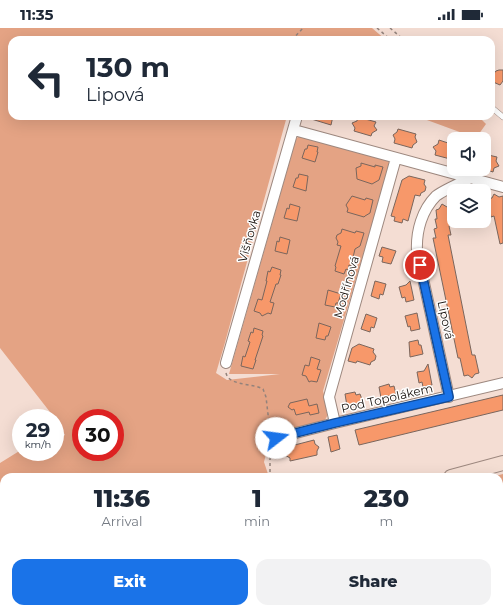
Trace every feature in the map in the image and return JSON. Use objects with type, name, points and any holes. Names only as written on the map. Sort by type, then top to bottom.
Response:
[{"type":"main road","points":[[466,473],[503,463]]},
{"type":"street","name":"Višňovka","points":[[226,363],[296,120]]},
{"type":"street","points":[[294,130],[503,187]]},
{"type":"street","name":"Modřínová","points":[[335,423],[329,397],[396,158]]},
{"type":"street","name":"Lipová","points":[[449,397],[417,243],[420,222],[426,210],[437,196],[469,178]]},
{"type":"street","name":"Pod Topolákem","points":[[272,438],[503,383]]},
{"type":"lane","points":[[495,110],[503,117]]},
{"type":"path","points":[[295,36],[302,28]]},
{"type":"path","points":[[377,28],[386,36]]},
{"type":"path","points":[[390,28],[399,36]]},
{"type":"path","points":[[226,363],[226,374],[229,379],[260,387],[265,392],[272,438],[270,473]]},
{"type":"shaded area","points":[[0,28],[372,28],[381,36],[8,36],[8,120],[286,120],[216,373],[227,380],[280,374],[229,374],[296,139],[299,136],[391,160],[323,391],[328,408],[327,416],[322,422],[288,431],[286,424],[273,427],[264,462],[268,473],[0,473],[0,463],[12,456],[12,461],[64,461],[64,409],[48,409],[0,348]]},
{"type":"shaded area","points":[[427,120],[482,120],[486,124],[480,132],[460,132]]},
{"type":"building","points":[[503,70],[503,81],[500,85],[495,83],[496,71]]},
{"type":"building","points":[[315,120],[332,120],[331,125]]},
{"type":"building","points":[[369,120],[376,122],[374,126],[377,130],[372,133],[371,136],[354,131],[355,128],[352,123]]},
{"type":"building","points":[[398,129],[416,134],[415,137],[417,142],[412,148],[394,143],[395,139],[393,135]]},
{"type":"building","points":[[439,140],[447,143],[447,158],[435,155],[436,151],[433,147],[438,144]]},
{"type":"building","points":[[308,145],[318,147],[315,162],[302,158]]},
{"type":"building","points":[[491,156],[497,157],[496,161],[499,166],[494,168],[493,172],[491,171]]},
{"type":"building","points":[[361,163],[375,167],[375,165],[383,167],[379,180],[372,184],[357,179],[356,168],[361,166]]},
{"type":"building","points":[[299,174],[308,176],[306,191],[293,187]]},
{"type":"building","points":[[409,176],[425,180],[424,184],[426,187],[425,191],[421,193],[420,196],[415,195],[408,221],[403,219],[402,223],[394,221],[395,217],[391,216],[402,180]]},
{"type":"building","points":[[494,194],[499,197],[503,196],[503,243],[500,244],[494,216],[491,217],[492,198]]},
{"type":"building","points":[[352,196],[365,200],[366,198],[373,200],[370,213],[364,217],[347,212],[348,209],[346,205]]},
{"type":"building","points":[[290,204],[300,207],[297,221],[284,218]]},
{"type":"building","points":[[442,204],[447,207],[447,228],[449,228],[451,235],[448,235],[472,355],[475,355],[479,373],[475,374],[472,378],[468,375],[464,376],[460,358],[458,358],[433,238],[436,238],[434,229],[437,228],[435,219],[437,219],[436,210],[439,209]]},
{"type":"building","points":[[342,229],[355,233],[356,231],[364,233],[360,246],[355,249],[351,266],[349,265],[348,270],[346,269],[344,274],[335,271],[341,246],[337,245],[338,242],[336,238],[337,235],[341,233]]},
{"type":"building","points":[[280,237],[290,240],[287,254],[275,251],[277,241],[279,242]]},
{"type":"building","points":[[382,247],[396,251],[391,264],[382,262],[383,257],[379,256]]},
{"type":"building","points":[[272,267],[281,270],[281,275],[278,284],[276,284],[270,302],[274,303],[271,314],[268,313],[262,316],[260,313],[254,311],[258,299],[262,300],[268,271],[270,272]]},
{"type":"building","points":[[375,281],[386,284],[383,295],[380,294],[379,299],[371,296]]},
{"type":"building","points":[[410,281],[414,300],[406,302],[405,297],[402,298],[399,287],[406,285]]},
{"type":"building","points":[[328,290],[341,294],[335,307],[325,305]]},
{"type":"building","points":[[417,313],[420,329],[411,331],[410,326],[408,327],[405,316]]},
{"type":"building","points":[[366,314],[377,318],[374,328],[371,327],[370,332],[361,329]]},
{"type":"building","points":[[319,323],[331,327],[325,340],[316,338]]},
{"type":"building","points":[[254,328],[263,331],[263,336],[253,369],[241,366],[243,356],[245,357],[250,342],[248,341],[251,332],[253,333]]},
{"type":"building","points":[[418,340],[423,354],[410,357],[409,342]]},
{"type":"building","points":[[359,344],[374,349],[373,352],[376,356],[375,360],[371,362],[370,365],[357,361],[356,363],[348,361],[352,348]]},
{"type":"building","points":[[311,357],[320,360],[317,369],[321,370],[317,382],[309,382],[306,376],[302,375],[305,365],[309,366]]},
{"type":"building","points":[[428,364],[432,385],[423,387],[422,382],[419,383],[417,372],[424,371]]},
{"type":"building","points":[[389,384],[390,387],[394,386],[396,394],[381,398],[379,387]]},
{"type":"building","points":[[355,392],[356,395],[360,394],[363,402],[347,406],[345,394]]},
{"type":"building","points":[[503,395],[503,410],[359,445],[355,430]]},
{"type":"building","points":[[307,399],[309,406],[317,404],[319,413],[310,415],[309,412],[296,415],[294,409],[292,410],[288,407],[290,403]]},
{"type":"building","points":[[337,435],[340,449],[331,452],[328,437]]},
{"type":"building","points":[[314,440],[315,444],[319,447],[317,455],[290,461],[290,458],[285,455],[288,451],[287,447]]},
{"type":"route","points":[[276,438],[449,397],[420,265]]}]
